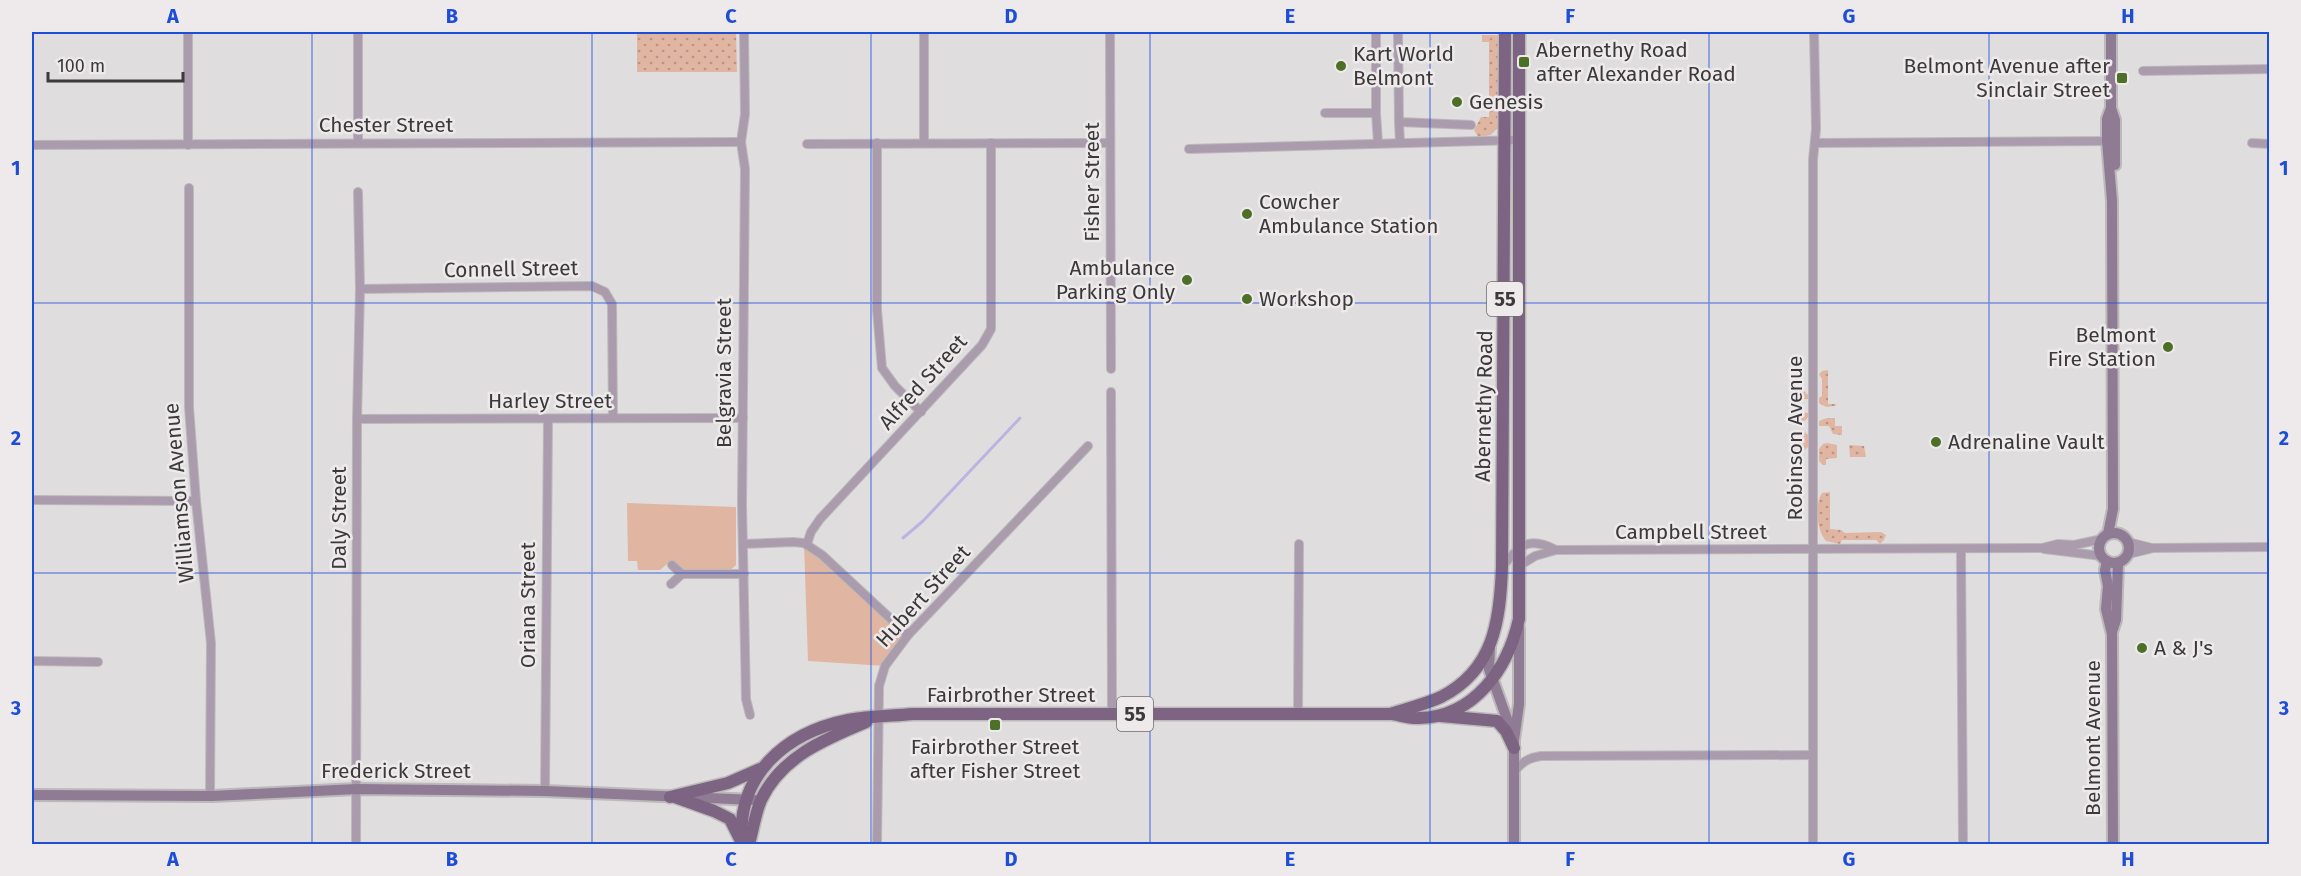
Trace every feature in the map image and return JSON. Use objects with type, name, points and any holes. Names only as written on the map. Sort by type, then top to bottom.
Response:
[{"type":"main road","name":"Abernethy Road","points":[[1490,646],[1498,621],[1502,567],[1505,32]]},
{"type":"main road","name":"Abernethy Road","points":[[1519,32],[1519,619]]},
{"type":"main road","name":"Fairbrother Street","points":[[744,844],[741,819],[751,785],[763,768],[788,746],[826,726],[849,720],[913,714],[1392,714],[1418,718],[1433,716],[1468,702],[1492,680],[1510,651],[1519,619]]},
{"type":"main road","name":"Fairbrother Street","points":[[1392,714],[1428,702],[1452,690],[1475,669],[1490,646]]},
{"type":"main road","points":[[1433,716],[1457,716],[1497,721],[1514,744]]},
{"type":"main road","name":"55","points":[[744,844],[761,800],[784,768],[801,753],[820,742],[878,717]]},
{"type":"main road","points":[[673,797],[728,783],[763,768]]},
{"type":"main road","points":[[673,797],[730,819],[744,844]]},
{"type":"street","points":[[188,32],[188,145]]},
{"type":"street","points":[[358,32],[358,142]]},
{"type":"street","name":"Belgravia Street","points":[[744,32],[745,114],[741,142],[745,169],[743,544],[746,699],[750,715]]},
{"type":"street","points":[[924,32],[924,143]]},
{"type":"street","name":"Fisher Street","points":[[1110,32],[1111,369]]},
{"type":"street","points":[[1376,32],[1378,143]]},
{"type":"street","points":[[1398,32],[1400,143]]},
{"type":"street","name":"Robinson Avenue","points":[[1813,844],[1813,160],[1816,143],[1814,32]]},
{"type":"street","points":[[2111,32],[2111,108],[2107,118],[2112,201],[2113,509],[2105,537],[2125,538],[2153,548]]},
{"type":"street","points":[[2143,71],[2270,69]]},
{"type":"street","points":[[1325,113],[1376,113]]},
{"type":"street","points":[[1399,122],[1471,124]]},
{"type":"street","points":[[1189,149],[1519,140]]},
{"type":"street","points":[[1816,143],[2110,141]]},
{"type":"street","name":"Chester Street","points":[[32,145],[741,142]]},
{"type":"street","points":[[877,143],[877,310],[882,368],[895,386],[921,412]]},
{"type":"street","name":"Alfred Street","points":[[807,544],[811,532],[820,519],[982,345],[991,328],[991,143]]},
{"type":"street","points":[[807,144],[1109,143]]},
{"type":"street","points":[[2252,143],[2270,144]]},
{"type":"street","name":"Williamson Avenue","points":[[189,188],[189,407],[211,643],[210,796]]},
{"type":"street","name":"Daly Street","points":[[356,844],[357,419],[360,289],[358,192]]},
{"type":"street","name":"Connell Street","points":[[360,289],[592,286],[605,292],[612,304],[613,418]]},
{"type":"street","points":[[1111,392],[1112,714]]},
{"type":"street","name":"Harley Street","points":[[357,419],[743,418]]},
{"type":"street","name":"Oriana Street","points":[[545,790],[548,419]]},
{"type":"street","name":"Hubert Street","points":[[878,844],[878,717],[881,677],[885,666],[908,635],[1088,446]]},
{"type":"street","points":[[32,500],[196,501]]},
{"type":"street","points":[[2113,509],[2125,538],[2128,554]]},
{"type":"street","name":"Campbell Street","points":[[2042,548],[2058,544],[2074,545],[2105,537]]},
{"type":"street","name":"Belmont Avenue","points":[[2105,537],[2099,547],[2109,560],[2116,620],[2112,632],[2113,844]]},
{"type":"street","points":[[743,544],[793,542],[807,544],[822,555],[908,635]]},
{"type":"street","points":[[1298,714],[1299,544]]},
{"type":"street","name":"Campbell Street","points":[[1520,546],[1547,545],[1556,550]]},
{"type":"street","points":[[1502,567],[1509,556],[1520,546]]},
{"type":"street","points":[[2109,560],[2153,548],[2270,547]]},
{"type":"street","name":"Campbell Street","points":[[1520,566],[1535,556],[1556,550],[2042,548],[2109,560]]},
{"type":"street","points":[[1961,549],[1963,844]]},
{"type":"street","points":[[672,565],[682,574],[744,574]]},
{"type":"street","points":[[671,584],[682,574]]},
{"type":"street","name":"Abernethy Road","points":[[1514,844],[1514,744],[1520,704],[1519,619]]},
{"type":"street","name":"Abernethy Road","points":[[1490,646],[1489,669],[1514,744]]},
{"type":"street","points":[[32,662],[98,662]]},
{"type":"street","points":[[1514,772],[1521,763],[1529,758],[1541,756],[1812,755]]},
{"type":"street","name":"Frederick Street","points":[[32,795],[210,796],[357,789],[545,790],[761,800]]},
{"type":"shaded area","points":[[637,32],[736,32],[737,72],[637,72]]},
{"type":"shaded area","points":[[1482,35],[1497,35],[1499,38],[1499,123],[1491,134],[1478,137],[1474,130],[1481,117],[1489,117],[1489,42],[1482,42]]},
{"type":"shaded area","points":[[1828,370],[1828,404],[1836,404],[1826,407],[1819,403],[1819,398],[1822,396],[1822,379],[1819,374]]},
{"type":"shaded area","points":[[1798,390],[1803,390],[1808,395],[1808,399],[1800,399],[1800,412],[1808,413],[1808,417],[1805,421],[1799,422]]},
{"type":"shaded area","points":[[1835,418],[1835,426],[1842,426],[1842,435],[1833,434],[1829,426],[1819,426],[1819,421]]},
{"type":"shaded area","points":[[1796,430],[1804,431],[1808,435],[1808,447],[1805,450],[1796,451]]},
{"type":"shaded area","points":[[1827,443],[1837,445],[1837,458],[1826,459],[1826,465],[1823,465],[1819,461],[1819,449]]},
{"type":"shaded area","points":[[1849,445],[1864,446],[1866,457],[1850,457]]},
{"type":"shaded area","points":[[1830,492],[1830,529],[1841,530],[1845,533],[1881,532],[1886,535],[1884,540],[1880,544],[1876,540],[1842,540],[1840,544],[1826,541],[1820,531],[1817,511],[1822,493]]},
{"type":"shaded area","points":[[627,503],[736,507],[736,565],[729,571],[685,570],[672,560],[660,570],[638,570],[637,561],[628,561]]},
{"type":"shaded area","points":[[804,543],[908,635],[885,666],[808,661]]},
{"type":"waterway","points":[[903,538],[923,521],[1020,418]]},
{"type":"place","name":"Abernethy Road after Alexander Road","points":[[1524,62]]},
{"type":"place","name":"Kart World Belmont","points":[[1341,66]]},
{"type":"place","name":"Belmont Avenue after Sinclair Street","points":[[2122,78]]},
{"type":"place","name":"Genesis","points":[[1457,102]]},
{"type":"place","name":"Cowcher Ambulance Station","points":[[1247,214]]},
{"type":"place","name":"Ambulance Parking Only","points":[[1187,280]]},
{"type":"place","name":"Workshop","points":[[1247,299]]},
{"type":"place","name":"Belmont Fire Station","points":[[2168,347]]},
{"type":"place","name":"Adrenaline Vault","points":[[1936,442]]},
{"type":"place","name":"A & J's","points":[[2142,648]]},
{"type":"place","name":"Fairbrother Street after Fisher Street","points":[[995,725]]}]
